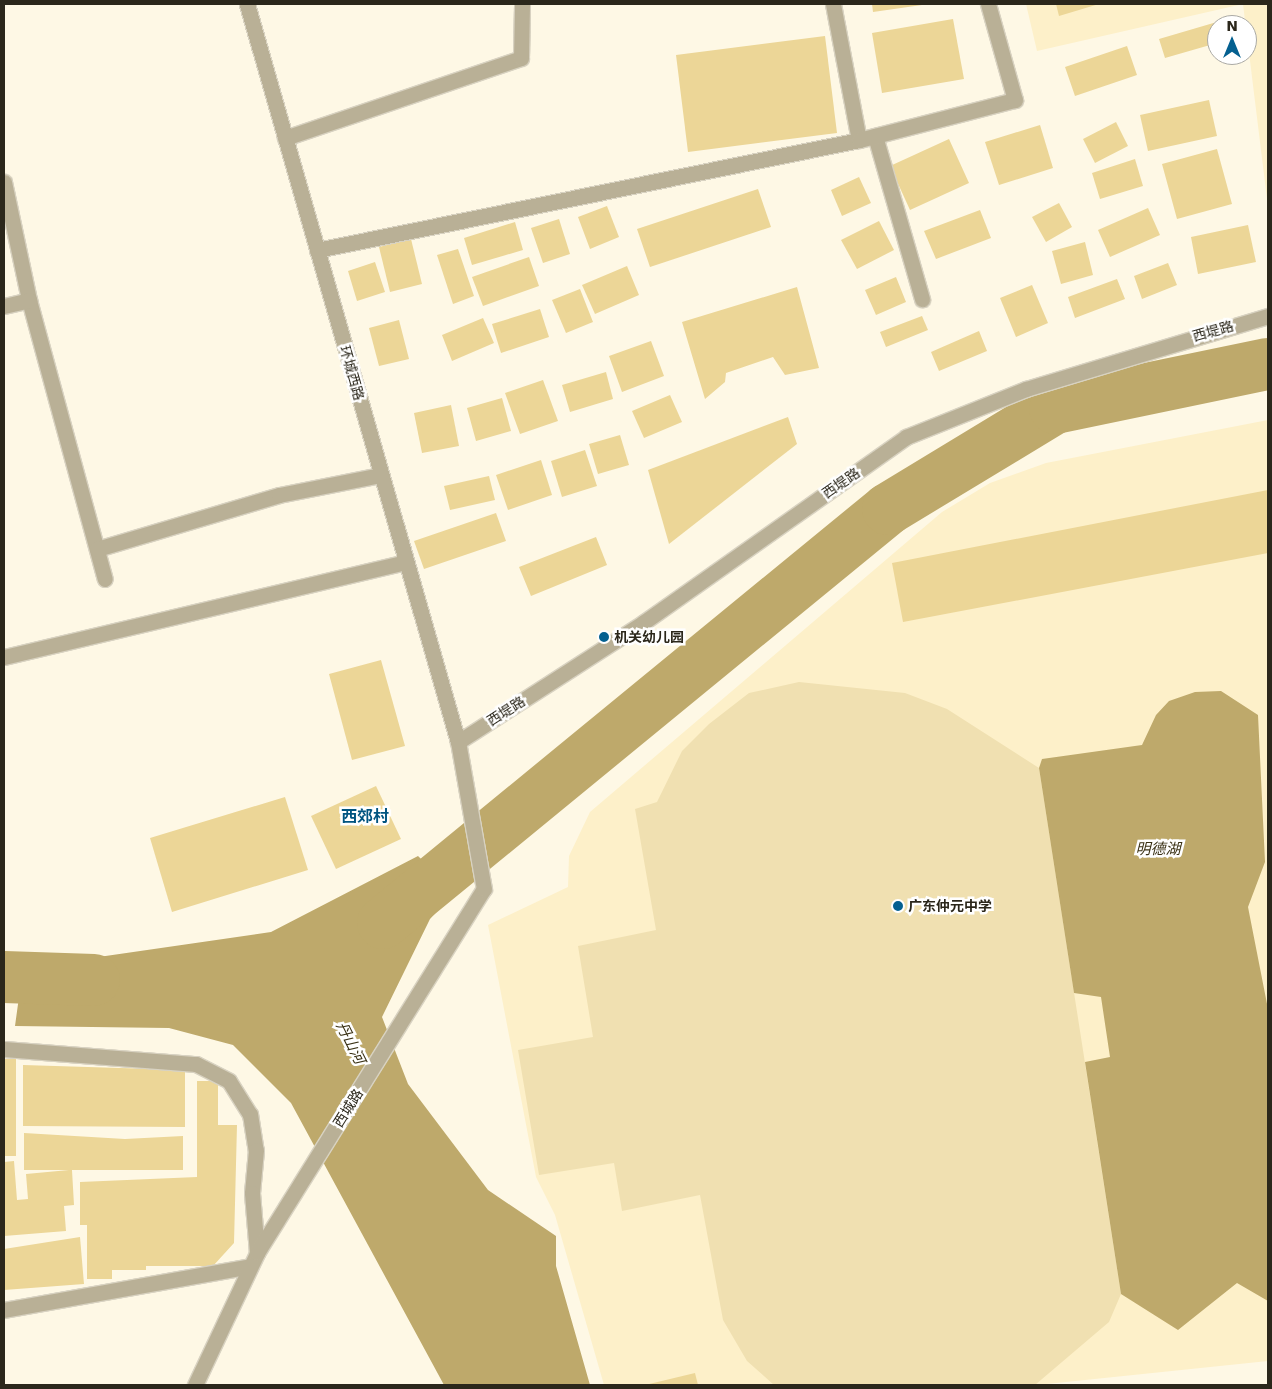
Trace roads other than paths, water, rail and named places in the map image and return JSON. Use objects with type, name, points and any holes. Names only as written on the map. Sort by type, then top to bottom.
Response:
[{"type":"street","name":"环城西路","points":[[247,4],[458,742]]},
{"type":"street","points":[[285,138],[521,58],[522,4]]},
{"type":"street","points":[[833,4],[859,140]]},
{"type":"street","points":[[317,250],[859,140],[1015,100],[988,4]]},
{"type":"street","points":[[875,136],[922,299]]},
{"type":"street","points":[[4,182],[29,300],[105,579]]},
{"type":"street","points":[[4,306],[29,300]]},
{"type":"street","name":"西堤路","points":[[458,742],[644,622],[906,437],[1026,390],[1268,316]]},
{"type":"street","points":[[97,549],[279,496],[381,475]]},
{"type":"street","points":[[4,657],[406,562]]},
{"type":"street","name":"西城路","points":[[195,1385],[254,1260],[484,889],[458,742]]},
{"type":"street","points":[[4,1049],[196,1064],[229,1081],[250,1114],[256,1150],[252,1192],[254,1260],[4,1310]]},
{"type":"water","name":"明德湖","points":[[1221,691],[1258,715],[1265,862],[1248,907],[1268,1009],[1268,1301],[1237,1283],[1178,1330],[1121,1294],[1085,1062],[1110,1057],[1101,997],[1074,993],[1039,768],[1042,759],[1142,745],[1156,715],[1169,701],[1195,692]]},
{"type":"water","points":[[418,856],[455,892],[430,919],[382,1017],[408,1084],[488,1190],[556,1236],[556,1266],[590,1385],[444,1385],[291,1103],[233,1045],[169,1028],[15,1026],[25,953],[71,961],[271,932]]},
{"type":"waterway","points":[[383,923],[888,509],[1055,408],[1268,364]]},
{"type":"waterway","name":"丹山河","points":[[4,977],[94,980]]},
{"type":"place","name":"机关幼儿园","points":[[604,637]]},
{"type":"place","name":"广东仲元中学","points":[[898,906]]},
{"type":"district","name":"西郊村","points":[[365,817]]}]
